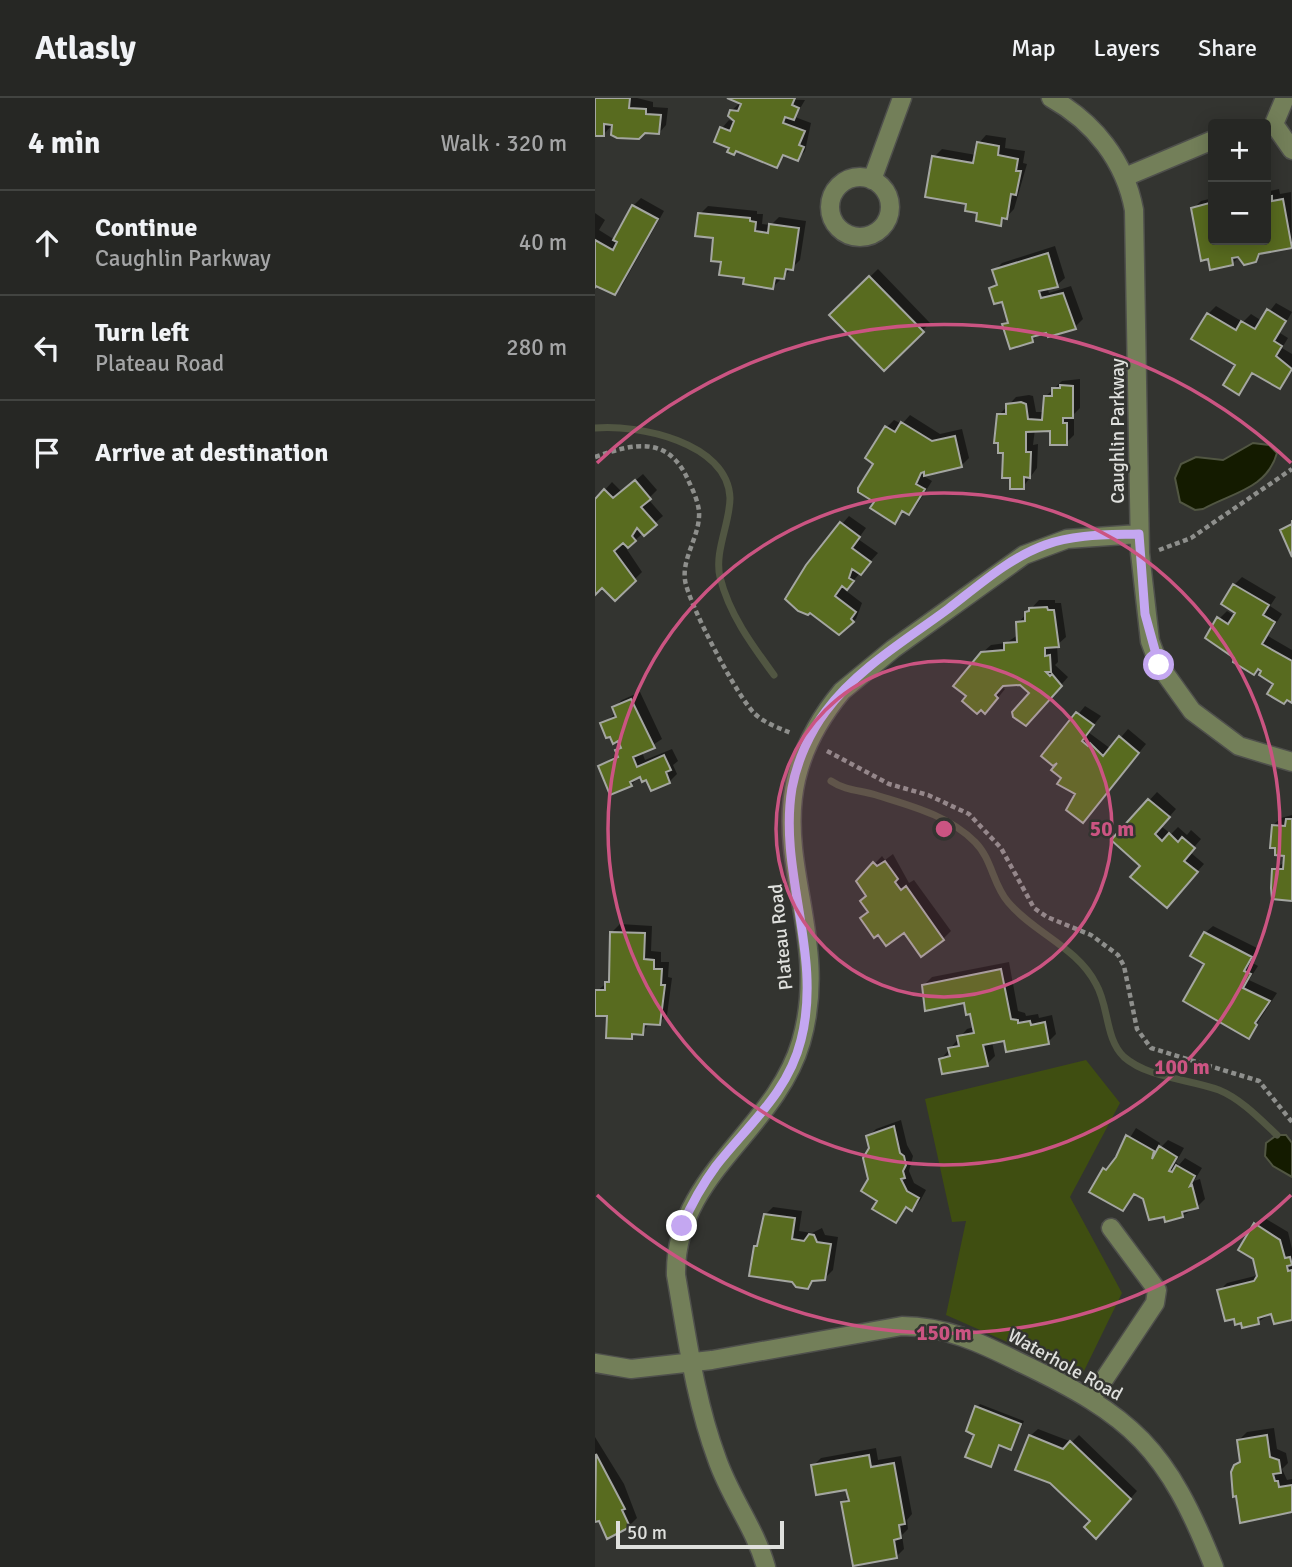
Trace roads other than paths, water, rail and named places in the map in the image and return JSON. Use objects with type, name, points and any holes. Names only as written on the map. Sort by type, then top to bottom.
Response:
[{"type":"street","points":[[872,180],[902,98]]},
{"type":"street","name":"Caughlin Parkway","points":[[1051,98],[1069,108],[1098,134],[1125,177],[1136,228],[1139,534],[1145,614],[1150,641],[1159,665],[1192,711],[1239,746],[1292,762]]},
{"type":"street","points":[[1271,123],[1285,98]]},
{"type":"street","points":[[1271,126],[1292,150]]},
{"type":"street","points":[[1125,177],[1208,142]]},
{"type":"street","name":"Plateau Road","points":[[766,1567],[752,1527],[718,1464],[699,1399],[676,1275],[675,1252],[691,1204],[716,1166],[779,1092],[800,1044],[807,1015],[808,960],[790,814],[792,788],[808,741],[825,712],[863,673],[1024,555],[1067,539],[1139,534]]},
{"type":"street","points":[[1091,1399],[1155,1303],[1157,1290],[1111,1228]]},
{"type":"street","name":"Waterhole Road","points":[[595,1363],[631,1369],[692,1362],[879,1329],[925,1326],[972,1340],[1091,1399],[1135,1431],[1157,1455],[1189,1508],[1214,1567]]},
{"type":"waterway","points":[[595,428],[634,429],[656,434],[697,450],[714,463],[725,479],[730,498],[719,558],[720,577],[735,616],[774,675]]},
{"type":"waterway","points":[[831,781],[848,789],[929,812],[964,833],[981,849],[1008,902],[1030,923],[1067,950],[1088,971],[1100,993],[1113,1041],[1124,1057],[1157,1074],[1207,1086],[1227,1094],[1250,1110],[1277,1135]]}]
